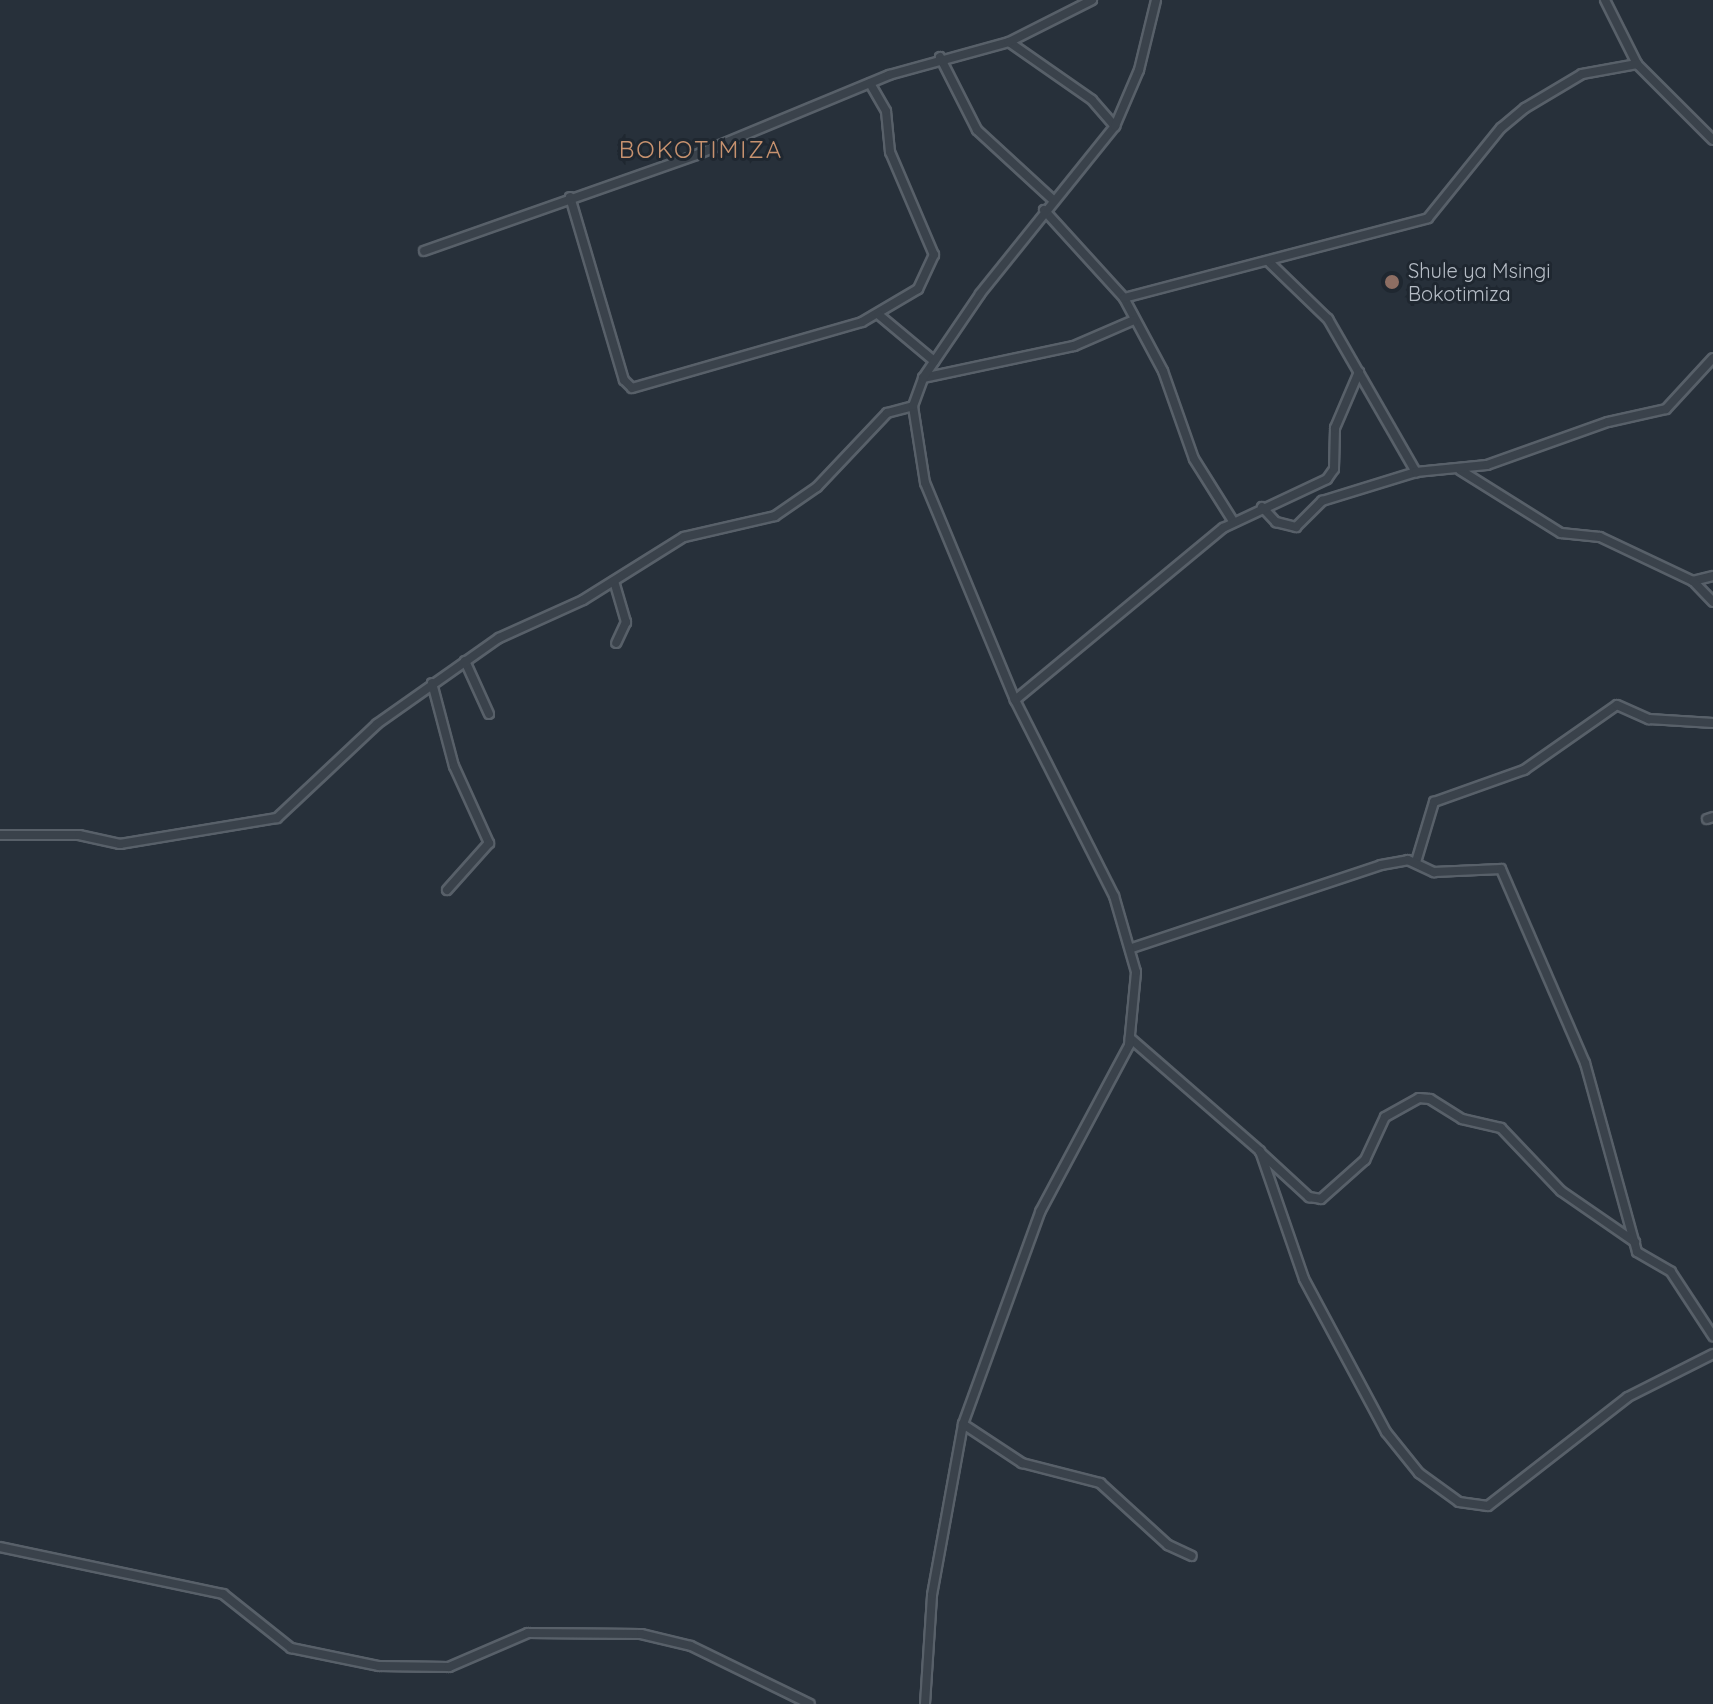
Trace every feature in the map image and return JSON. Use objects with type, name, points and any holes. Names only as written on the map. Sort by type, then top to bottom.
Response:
[{"type":"street","points":[[424,251],[696,155],[940,57],[1009,42],[1092,0]]},
{"type":"street","points":[[925,1704],[932,1595],[963,1424],[1040,1212],[1111,1085],[1130,1038],[1132,948],[1114,896],[1015,700],[925,483],[913,406],[923,378],[934,361],[1044,210],[1115,126],[1139,70],[1156,0]]},
{"type":"street","points":[[1605,0],[1637,64],[1713,140]]},
{"type":"street","points":[[1009,42],[1092,100],[1115,126]]},
{"type":"street","points":[[940,57],[977,130],[1053,200]]},
{"type":"street","points":[[1124,298],[1270,263],[1428,218],[1501,128],[1525,108],[1582,74],[1637,64]]},
{"type":"street","points":[[570,197],[604,317],[632,388],[879,315],[918,289],[934,255],[890,152],[886,111],[870,83]]},
{"type":"street","points":[[1044,210],[1124,298],[1163,371],[1194,459],[1233,521]]},
{"type":"street","points":[[1270,263],[1309,296],[1359,372],[1416,472]]},
{"type":"street","points":[[879,315],[934,361]]},
{"type":"street","points":[[923,378],[1074,346],[1134,320]]},
{"type":"street","points":[[1262,507],[1276,522],[1296,527],[1314,504],[1416,472],[1460,470],[1666,409],[1713,358]]},
{"type":"street","points":[[1015,700],[1233,521],[1331,475],[1335,428],[1359,372]]},
{"type":"street","points":[[0,835],[79,835],[120,844],[272,820],[355,742],[465,661],[614,581],[684,537],[775,516],[796,504],[887,413],[913,406]]},
{"type":"street","points":[[1460,470],[1561,533],[1600,537],[1693,581],[1713,602]]},
{"type":"street","points":[[1693,581],[1713,576]]},
{"type":"street","points":[[614,581],[626,622],[616,643]]},
{"type":"street","points":[[465,661],[489,714]]},
{"type":"street","points":[[432,683],[454,766],[489,843],[447,890]]},
{"type":"street","points":[[1416,862],[1434,802],[1524,770],[1617,705],[1649,719],[1713,723]]},
{"type":"street","points":[[1132,948],[1206,928],[1338,877],[1416,862],[1434,872],[1486,865],[1505,874],[1585,1063],[1641,1257],[1671,1272],[1713,1336]]},
{"type":"street","points":[[1130,1038],[1309,1197],[1321,1199],[1365,1160],[1385,1117],[1419,1098],[1430,1099],[1462,1119],[1501,1128],[1561,1191],[1635,1242]]},
{"type":"street","points":[[1260,1151],[1304,1279],[1386,1432],[1419,1473],[1459,1502],[1488,1506],[1628,1397],[1713,1354]]},
{"type":"street","points":[[963,1424],[1022,1463],[1100,1483],[1168,1545],[1192,1556]]},
{"type":"street","points":[[0,1547],[212,1591],[241,1604],[291,1648],[379,1666],[449,1667],[528,1633],[641,1634],[703,1651],[810,1704]]},
{"type":"place","name":"Shule ya Msingi Bokotimiza","points":[[1392,282]]},
{"type":"district","name":"BOKOTIMIZA","points":[[701,150]]}]
